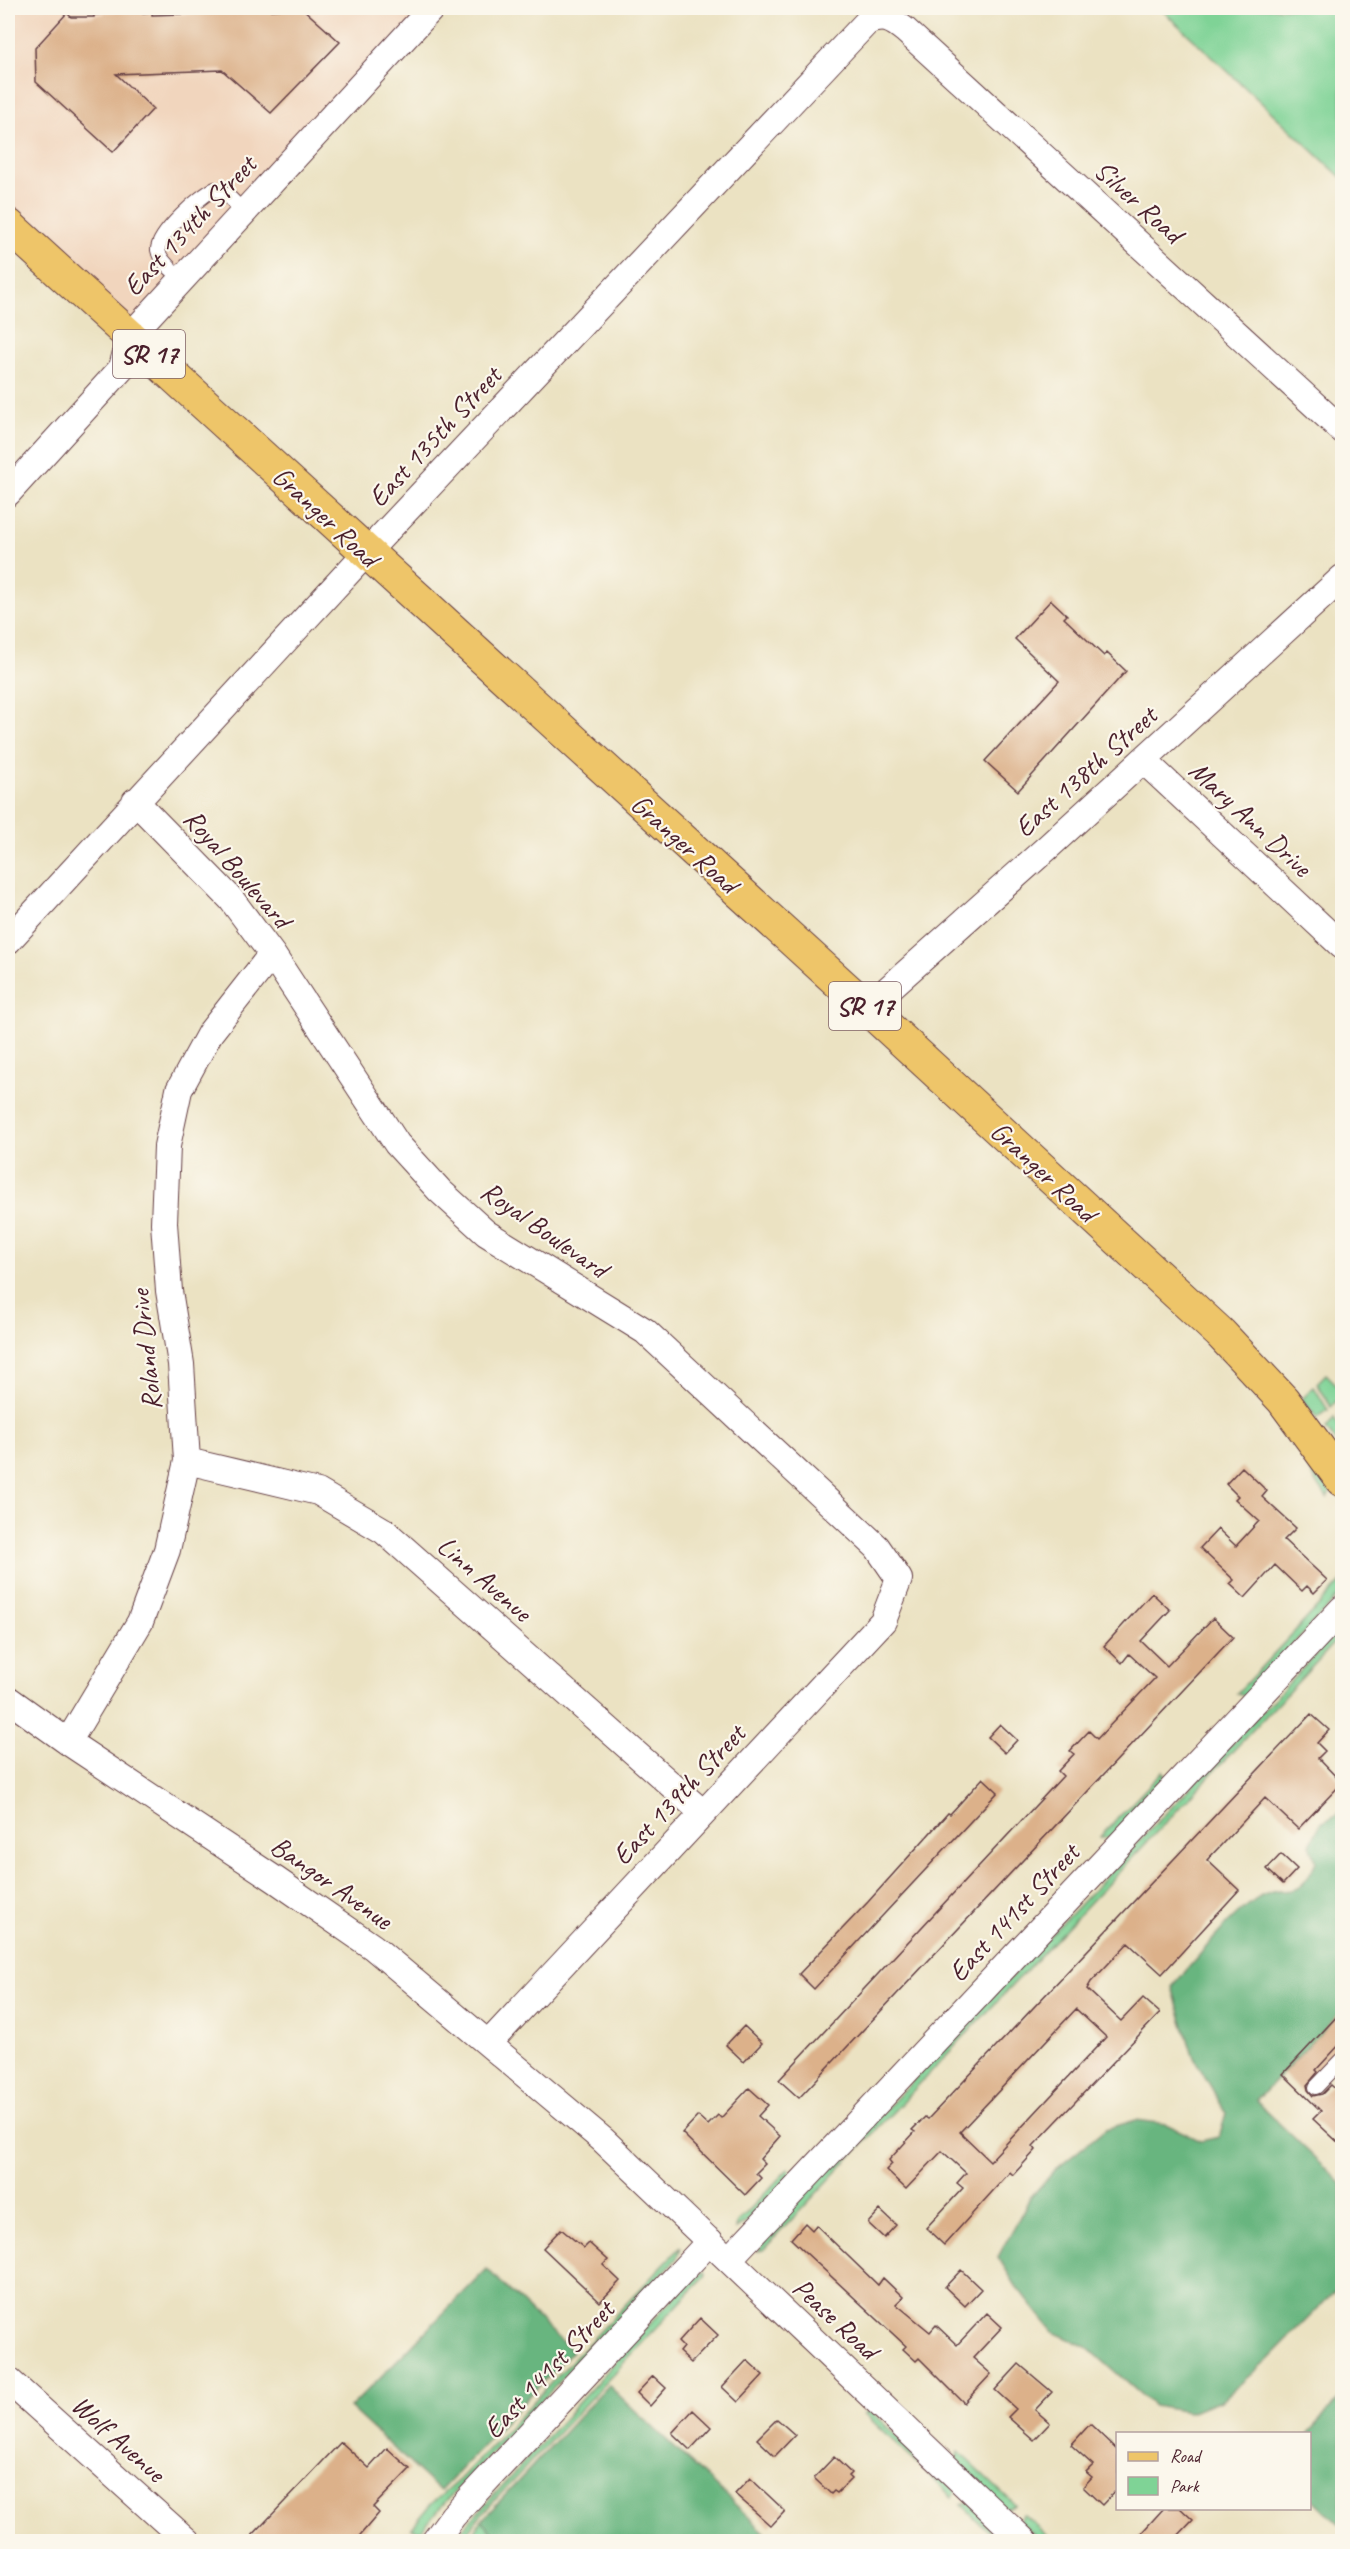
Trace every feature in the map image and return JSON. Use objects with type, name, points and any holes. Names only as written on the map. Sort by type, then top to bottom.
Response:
[{"type":"main road","name":"Granger Road","points":[[8,225],[867,1008],[1220,1334],[1283,1400],[1342,1480]]},
{"type":"street","name":"East 134th Street","points":[[8,493],[122,368],[130,336],[432,8]]},
{"type":"street","name":"East 135th Street","points":[[8,941],[366,553],[857,31],[867,22],[878,17],[892,19]]},
{"type":"street","name":"Silver Road","points":[[892,19],[1342,430]]},
{"type":"street","name":"East 138th Street","points":[[867,1008],[1342,578]]},
{"type":"street","name":"Mary Ann Drive","points":[[1143,760],[1342,946]]},
{"type":"street","name":"Royal Boulevard","points":[[135,801],[231,899],[272,954],[397,1144],[440,1191],[486,1233],[645,1331],[877,1547],[899,1579]]},
{"type":"street","name":"Roland Drive","points":[[68,1742],[140,1622],[167,1550],[187,1461],[181,1364],[169,1291],[164,1223],[167,1146],[179,1090],[210,1033],[272,954]]},
{"type":"street","name":"Linn Avenue","points":[[187,1461],[318,1492],[384,1531],[703,1813]]},
{"type":"street","name":"East 139th Street","points":[[489,2043],[883,1621],[899,1579]]},
{"type":"street","name":"East 141st Street","points":[[729,2259],[1342,1609]]},
{"type":"street","name":"Bangor Avenue","points":[[8,1699],[68,1742],[373,1947],[603,2140]]},
{"type":"street","name":"Pease Road","points":[[603,2140],[1025,2541]]},
{"type":"street","name":"East 141st Street","points":[[434,2541],[453,2516],[710,2241]]},
{"type":"street","name":"Wolf Avenue","points":[[8,2380],[188,2541]]},
{"type":"lane","points":[[182,279],[160,257],[158,247],[162,236],[205,193],[216,189],[226,194],[244,212]]},
{"type":"lane","points":[[1316,2087],[1342,2060]]},
{"type":"shaded area","points":[[8,8],[410,8],[422,19],[130,336],[8,225]]},
{"type":"green space","points":[[1160,8],[1342,8],[1342,178],[1163,11]]},
{"type":"green space","points":[[1326,1374],[1342,1390],[1342,1395],[1331,1407],[1317,1383]]},
{"type":"green space","points":[[1314,1387],[1328,1410],[1317,1418],[1302,1399]]},
{"type":"green space","points":[[1334,1418],[1342,1433],[1342,1449],[1326,1429]]},
{"type":"green space","points":[[1313,1463],[1331,1490],[1327,1498],[1307,1467]]},
{"type":"green space","points":[[1342,1581],[1342,1592],[1245,1695],[1237,1693]]},
{"type":"green space","points":[[1342,1627],[1342,1635],[763,2250],[758,2251],[770,2232]]},
{"type":"green space","points":[[1163,1771],[1166,1779],[1110,1838],[1100,1837]]},
{"type":"green space","points":[[1342,1812],[1342,2011],[1256,2101],[1342,2184],[1342,2287],[1339,2287],[1267,2360],[1222,2400],[1188,2412],[1154,2406],[1087,2347],[1053,2332],[1016,2286],[998,2257],[1030,2198],[1055,2170],[1106,2129],[1136,2120],[1166,2124],[1201,2141],[1219,2137],[1226,2113],[1193,2056],[1172,1987],[1243,1909],[1265,1894],[1290,1890],[1303,1884],[1316,1861],[1310,1844],[1321,1823]]},
{"type":"green space","points":[[789,2168],[791,2175],[747,2222],[736,2229],[737,2223]]},
{"type":"green space","points":[[680,2247],[677,2258],[446,2501],[421,2531],[411,2529],[430,2505],[460,2479]]},
{"type":"green space","points":[[487,2269],[572,2351],[440,2491],[350,2408]]},
{"type":"green space","points":[[705,2271],[706,2275],[480,2516],[460,2541],[452,2541],[663,2310],[692,2280]]},
{"type":"green space","points":[[608,2385],[775,2541],[500,2541],[481,2521]]},
{"type":"green space","points":[[1342,2396],[1342,2527],[1311,2498],[1311,2432],[1309,2432]]},
{"type":"green space","points":[[870,2411],[955,2490],[952,2497],[864,2413]]},
{"type":"green space","points":[[959,2452],[1015,2505],[1006,2509],[956,2460]]},
{"type":"green space","points":[[969,2503],[1011,2541],[999,2541],[961,2505]]},
{"type":"green space","points":[[1023,2514],[1053,2541],[1041,2541],[1020,2522]]},
{"type":"green space","points":[[481,2521],[500,2541],[466,2542]]},
{"type":"building","points":[[222,8],[271,8],[271,10],[302,8],[340,42],[271,113],[222,70],[116,74],[153,109],[113,152],[36,82],[35,48],[67,13],[71,17],[94,17],[104,12],[142,11],[143,13],[152,12],[152,15],[213,13],[213,10],[222,10]]},
{"type":"building","points":[[1051,600],[1067,615],[1064,618],[1104,656],[1107,653],[1126,671],[1018,791],[985,761],[1059,681],[1015,639]]},
{"type":"building","points":[[1242,1467],[1267,1491],[1262,1497],[1296,1528],[1284,1540],[1327,1580],[1314,1593],[1307,1586],[1302,1591],[1275,1565],[1245,1598],[1230,1584],[1234,1580],[1200,1548],[1218,1529],[1236,1546],[1259,1521],[1235,1499],[1238,1496],[1226,1484]]},
{"type":"building","points":[[1152,1593],[1170,1610],[1141,1641],[1167,1666],[1213,1618],[1233,1637],[799,2098],[779,2080],[1063,1776],[1058,1771],[1074,1754],[1070,1751],[1089,1731],[1097,1739],[1155,1678],[1129,1654],[1122,1663],[1104,1646]]},
{"type":"building","points":[[1311,1714],[1329,1730],[1317,1743],[1325,1751],[1318,1758],[1342,1783],[1298,1829],[1265,1798],[1207,1860],[1239,1890],[1162,1974],[1128,1943],[1091,1982],[1087,1989],[1121,2021],[1143,1998],[1160,2013],[1033,2146],[1036,2150],[1013,2175],[1010,2172],[944,2245],[926,2228],[963,2188],[957,2183],[966,2173],[942,2151],[906,2189],[886,2170],[892,2164],[889,2160],[915,2132],[912,2130],[925,2117],[928,2119]],"holes":[[[1076,2009],[1106,2037],[990,2161],[960,2132]]]},
{"type":"building","points":[[1000,1724],[1017,1740],[1005,1753],[988,1737]]},
{"type":"building","points":[[983,1778],[998,1792],[814,1989],[799,1974]]},
{"type":"building","points":[[1281,1854],[1297,1869],[1283,1884],[1267,1869]]},
{"type":"building","points":[[1342,2011],[1342,2042],[1316,2070],[1318,2072],[1307,2085],[1313,2096],[1322,2094],[1331,2085],[1342,2095],[1342,2146],[1313,2119],[1321,2111],[1283,2074]]},
{"type":"building","points":[[744,2026],[762,2043],[744,2062],[726,2045]]},
{"type":"building","points":[[749,2088],[768,2105],[758,2116],[780,2136],[760,2159],[765,2164],[756,2173],[761,2178],[745,2195],[682,2133],[698,2116],[708,2125],[718,2115],[721,2118]]},
{"type":"building","points":[[880,2210],[896,2225],[884,2238],[868,2223]]},
{"type":"building","points":[[805,2223],[812,2230],[816,2225],[878,2285],[883,2278],[903,2297],[896,2304],[930,2332],[936,2325],[957,2345],[987,2313],[1002,2327],[973,2358],[991,2374],[964,2403],[919,2358],[916,2361],[903,2349],[906,2346],[791,2239]]},
{"type":"building","points":[[561,2229],[584,2248],[589,2243],[608,2260],[603,2265],[620,2281],[600,2302],[543,2248]]},
{"type":"building","points":[[961,2270],[981,2289],[965,2306],[945,2287]]},
{"type":"building","points":[[700,2318],[718,2335],[691,2363],[679,2352],[683,2347],[678,2342]]},
{"type":"building","points":[[747,2360],[763,2375],[738,2402],[722,2387]]},
{"type":"building","points":[[1019,2364],[1052,2392],[1035,2410],[1050,2423],[1034,2440],[1008,2417],[1016,2409],[995,2390]]},
{"type":"building","points":[[653,2376],[666,2388],[650,2406],[637,2393]]},
{"type":"building","points":[[693,2410],[711,2427],[690,2450],[672,2433]]},
{"type":"building","points":[[777,2419],[795,2435],[775,2456],[757,2439]]},
{"type":"building","points":[[1090,2424],[1116,2449],[1116,2490],[1102,2505],[1083,2487],[1092,2477],[1086,2472],[1093,2465],[1071,2445]]},
{"type":"building","points":[[341,2442],[369,2468],[387,2448],[410,2469],[373,2507],[379,2513],[355,2541],[247,2541]]},
{"type":"building","points":[[834,2457],[851,2473],[848,2476],[851,2479],[837,2493],[834,2491],[831,2494],[814,2478]]},
{"type":"building","points":[[750,2478],[785,2511],[771,2526],[735,2494]]},
{"type":"building","points":[[1162,2510],[1182,2510],[1193,2520],[1173,2541],[1134,2541]]}]
